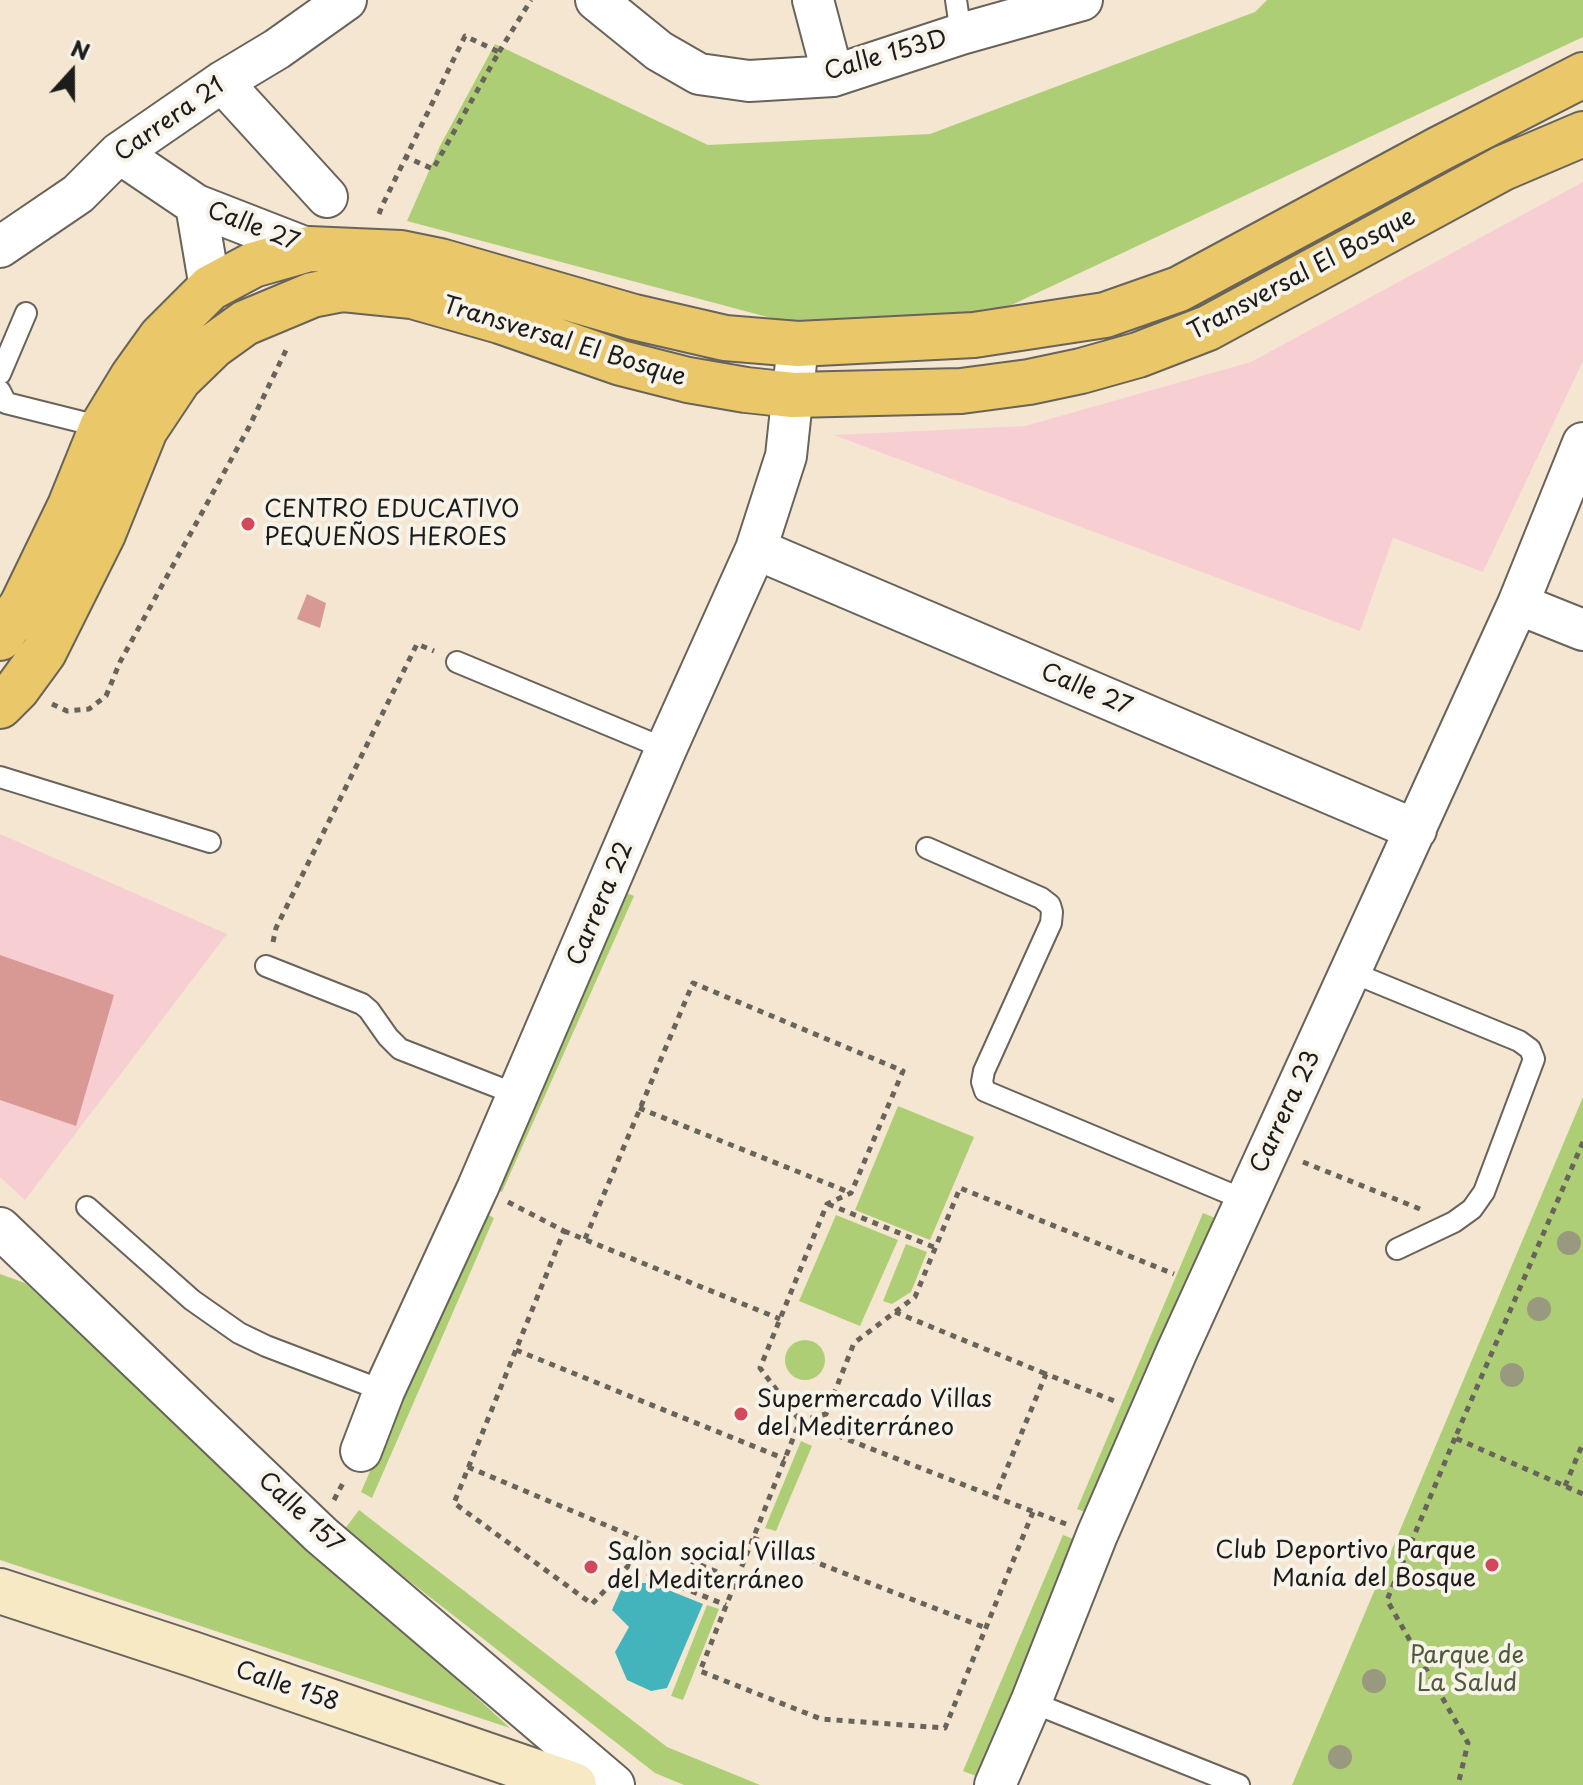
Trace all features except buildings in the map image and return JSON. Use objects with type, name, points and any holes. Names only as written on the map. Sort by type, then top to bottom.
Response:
[{"type":"main road","name":"Transversal El Bosque","points":[[0,638],[22,605],[70,506],[102,427],[133,376],[161,337],[210,288],[253,265],[309,249],[371,250],[440,261],[634,317],[725,338],[798,344],[974,335],[1105,315],[1164,295],[1583,75]]},
{"type":"main road","name":"Transversal El Bosque","points":[[9,698],[44,652],[103,534],[145,430],[179,379],[213,346],[245,323],[312,295],[343,289],[412,296],[500,321],[621,363],[688,380],[793,395],[961,391],[1029,382],[1138,355],[1208,328],[1503,168],[1583,134]]},
{"type":"street","name":"Carrera 21","points":[[0,247],[78,194],[119,153],[346,0]]},
{"type":"street","name":"Calle 153D","points":[[596,0],[659,51],[699,74],[749,81],[833,76],[958,17],[1082,0]]},
{"type":"street","points":[[813,0],[833,76]]},
{"type":"street","points":[[222,82],[327,197]]},
{"type":"street","name":"Calle 27","points":[[119,153],[196,205],[309,249]]},
{"type":"street","name":"Calle 27","points":[[196,205],[210,288]]},
{"type":"street","name":"Carrera 22","points":[[361,1451],[384,1391],[478,1187],[666,749],[756,549],[786,456],[798,344]]},
{"type":"street","name":"Carrera 23","points":[[995,1785],[1097,1535],[1245,1200],[1518,604],[1583,443]]},
{"type":"street","name":"Calle 27","points":[[756,549],[1416,830]]},
{"type":"street","points":[[1518,604],[1583,630]]},
{"type":"street","name":"Calle 157","points":[[0,1228],[321,1535],[614,1785]]},
{"type":"street","name":"Calle 158","points":[[0,1591],[574,1785]]},
{"type":"lane","points":[[0,374],[26,313]]},
{"type":"lane","points":[[0,391],[6,403],[102,427]]},
{"type":"lane","points":[[457,662],[666,749]]},
{"type":"lane","points":[[0,777],[210,842]]},
{"type":"lane","points":[[927,848],[1041,898],[1050,905],[1052,912],[1051,923],[984,1071],[982,1082],[985,1091],[1245,1200]]},
{"type":"lane","points":[[266,966],[362,1004],[377,1018],[388,1037],[400,1049],[518,1095]]},
{"type":"lane","points":[[1351,972],[1519,1041],[1530,1049],[1534,1059],[1484,1192],[1472,1209],[1454,1222],[1397,1249]]},
{"type":"lane","points":[[87,1207],[192,1300],[239,1333],[384,1391]]},
{"type":"lane","points":[[1031,1702],[1239,1785]]},
{"type":"path","points":[[406,157],[433,169],[531,0]]},
{"type":"path","points":[[377,218],[465,36],[499,52]]},
{"type":"path","points":[[9,698],[67,711],[89,709],[106,696],[120,662],[249,427],[312,295]]},
{"type":"path","points":[[266,966],[276,928],[417,644],[457,662]]},
{"type":"path","points":[[585,1239],[693,983],[903,1071],[851,1193],[827,1204],[760,1368],[800,1421],[1097,1535]]},
{"type":"path","points":[[639,1108],[851,1193]]},
{"type":"path","points":[[1458,1785],[1468,1743],[1387,1600],[1583,1142]]},
{"type":"path","points":[[1269,1149],[1454,1222]]},
{"type":"path","points":[[478,1187],[564,1231],[780,1319]]},
{"type":"path","points":[[800,1421],[826,1414],[854,1343],[915,1297],[960,1188],[1182,1277]]},
{"type":"path","points":[[827,1204],[936,1248]]},
{"type":"path","points":[[564,1231],[454,1503],[592,1604],[628,1566],[726,1605]]},
{"type":"path","points":[[895,1312],[1130,1407]]},
{"type":"path","points":[[516,1350],[785,1459]]},
{"type":"path","points":[[995,1497],[1046,1374]]},
{"type":"path","points":[[800,1421],[700,1671],[821,1719],[945,1728],[1033,1512]]},
{"type":"path","points":[[1455,1438],[1583,1494]]},
{"type":"path","points":[[1565,1486],[1583,1443]]},
{"type":"path","points":[[321,1535],[337,1493],[361,1451]]},
{"type":"path","points":[[468,1467],[736,1580]]},
{"type":"path","points":[[753,1538],[986,1628]]},
{"type":"shaded area","points":[[1583,182],[1583,361],[1483,572],[1393,538],[1360,631],[834,435],[1025,426],[1251,362]]},
{"type":"shaded area","points":[[0,834],[227,934],[25,1200],[0,1177]]},
{"type":"green space","points":[[1267,0],[1583,0],[1583,37],[988,316],[805,327],[407,221],[440,146],[495,44],[708,145],[930,134],[1255,12]]},
{"type":"green space","points":[[622,891],[634,896],[502,1192],[490,1188]]},
{"type":"green space","name":"Parque de La Salud","points":[[1583,1097],[1583,1785],[1292,1785],[1332,1691]]},
{"type":"green space","points":[[898,1106],[974,1137],[930,1240],[855,1210]]},
{"type":"green space","points":[[483,1212],[494,1218],[372,1498],[361,1492]]},
{"type":"green space","points":[[1203,1213],[1215,1218],[1090,1514],[1077,1509]]},
{"type":"green space","points":[[836,1215],[898,1240],[860,1326],[799,1301]]},
{"type":"green space","points":[[906,1244],[927,1252],[911,1292],[892,1304],[883,1301]]},
{"type":"green space","points":[[0,1274],[25,1283],[510,1728],[0,1560]]},
{"type":"green space","points":[[805,1340],[819,1346],[825,1360],[819,1374],[805,1380],[791,1374],[785,1360],[791,1346]]},
{"type":"green space","points":[[801,1441],[812,1446],[776,1531],[765,1528]]},
{"type":"green space","points":[[359,1510],[667,1747],[760,1785],[684,1785],[655,1773],[344,1530]]},
{"type":"green space","points":[[1063,1535],[1076,1540],[976,1776],[963,1771]]},
{"type":"green space","points":[[707,1605],[719,1609],[683,1700],[671,1696]]},
{"type":"water","points":[[624,1583],[651,1583],[703,1604],[667,1688],[651,1691],[627,1680],[615,1652],[629,1627],[612,1610]]},
{"type":"place","name":"CENTRO EDUCATIVO PEQUEÑOS HEROES","points":[[248,524]]},
{"type":"place","name":"Supermercado Villas del Mediterráneo","points":[[741,1414]]},
{"type":"place","name":"Club Deportivo Parque Manía del Bosque","points":[[1492,1565]]},
{"type":"place","name":"Salon social Villas del Mediterráneo","points":[[591,1567]]}]
